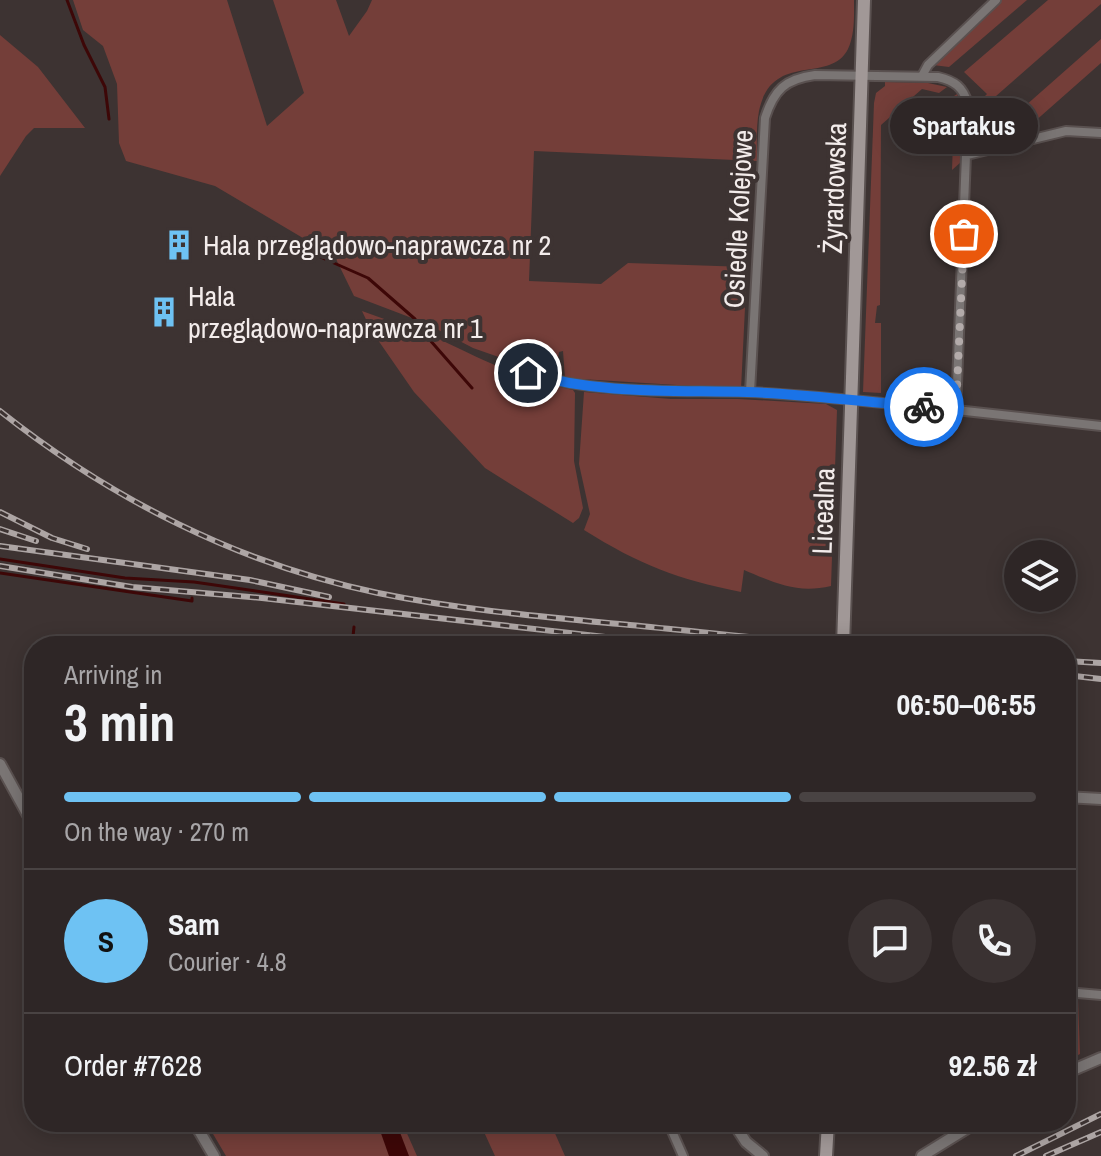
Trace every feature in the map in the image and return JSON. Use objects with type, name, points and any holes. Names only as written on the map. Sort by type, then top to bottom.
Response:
[{"type":"main road","name":"Żyrardowska","points":[[852,378],[864,0]]},
{"type":"main road","name":"Licealna","points":[[843,636],[852,378]]},
{"type":"main road","points":[[826,1156],[827,1132]]},
{"type":"street","points":[[922,76],[928,65],[996,0]]},
{"type":"street","name":"Osiedle Kolejowe","points":[[750,392],[765,118],[771,100],[782,87],[798,77],[831,74],[922,76],[952,80],[962,90],[968,104],[956,410]]},
{"type":"street","points":[[967,155],[1066,131],[1101,133]]},
{"type":"street","points":[[528,373],[559,383],[657,392],[750,392],[1101,426]]},
{"type":"street","points":[[0,764],[24,808]]},
{"type":"street","points":[[1076,798],[1101,799]]},
{"type":"street","points":[[1076,993],[1101,995]]},
{"type":"street","points":[[1076,1069],[1101,1058]]},
{"type":"street","points":[[200,1132],[214,1156]]},
{"type":"street","points":[[672,1132],[683,1156]]},
{"type":"street","points":[[740,1132],[763,1156]]},
{"type":"street","points":[[922,1156],[961,1132]]},
{"type":"shaded area","points":[[73,0],[227,0],[267,126],[304,93],[273,0],[336,0],[349,36],[372,0],[854,0],[854,19],[848,49],[840,59],[828,65],[788,74],[766,92],[758,117],[757,161],[534,151],[529,281],[601,284],[628,263],[747,267],[741,389],[565,378],[563,351],[559,352],[555,377],[473,348],[425,323],[354,296],[335,257],[215,186],[126,161],[119,143],[117,84],[103,46],[83,30]]},
{"type":"shaded area","points":[[999,0],[1027,0],[949,67],[933,65]]},
{"type":"shaded area","points":[[1048,0],[1101,0],[1101,4],[979,111],[979,102],[987,94],[964,72]]},
{"type":"shaded area","points":[[0,35],[38,67],[85,128],[34,128],[0,176]]},
{"type":"shaded area","points":[[1101,39],[1101,63],[1015,139],[982,144]]},
{"type":"shaded area","points":[[885,82],[928,83],[947,87],[939,93],[922,89],[881,125],[880,305],[877,306],[875,323],[881,323],[881,393],[863,392],[874,103],[876,93],[885,86]]},
{"type":"shaded area","points":[[957,94],[962,107],[961,162],[952,170],[954,113],[945,102]]},
{"type":"shaded area","points":[[362,311],[430,335],[520,375],[573,390],[574,461],[583,508],[579,518],[573,523],[485,468],[414,392],[371,330]]},
{"type":"shaded area","points":[[584,392],[671,399],[826,404],[837,410],[831,586],[797,588],[744,570],[741,592],[718,587],[641,562],[584,530],[590,514],[579,464]]},
{"type":"shaded area","points":[[1076,998],[1078,998],[1080,1054],[1076,1056]]},
{"type":"shaded area","points":[[212,1132],[406,1132],[417,1156],[226,1156]]},
{"type":"shaded area","points":[[381,1132],[400,1132],[409,1156],[389,1156]]},
{"type":"shaded area","points":[[484,1132],[554,1132],[565,1156],[495,1156]]},
{"type":"waterway","points":[[67,0],[84,45],[105,87],[109,119]]},
{"type":"waterway","points":[[318,256],[368,278],[415,319]]},
{"type":"waterway","points":[[429,339],[472,388]]},
{"type":"waterway","points":[[0,559],[125,578],[194,582],[344,604]]},
{"type":"waterway","points":[[0,573],[192,601],[192,598]]},
{"type":"waterway","points":[[353,636],[354,627]]},
{"type":"railway","points":[[0,411],[42,443],[132,500],[178,524],[276,565],[409,599],[567,619],[743,636]]},
{"type":"railway","points":[[0,512],[52,538],[87,549]]},
{"type":"railway","points":[[0,529],[36,541]]},
{"type":"railway","points":[[0,546],[250,580],[329,597]]},
{"type":"railway","points":[[0,566],[132,587],[262,598],[597,636]]},
{"type":"railway","points":[[1076,662],[1101,663]]},
{"type":"railway","points":[[1076,676],[1101,679]]},
{"type":"railway","points":[[1076,1126],[1101,1114]]},
{"type":"railway","points":[[1016,1156],[1065,1132]]},
{"type":"railway","points":[[1046,1156],[1101,1132]]},
{"type":"way so far","points":[[924,407],[956,410],[964,234]]},
{"type":"place","name":"Spartakus","points":[[964,234]]},
{"type":"place","name":"Hala przeglądowo-naprawcza nr 2","points":[[179,245]]},
{"type":"place","name":"Hala przeglądowo-naprawcza nr 1","points":[[164,312]]},
{"type":"route","points":[[528,373],[559,383],[657,392],[750,392],[924,407]]}]
